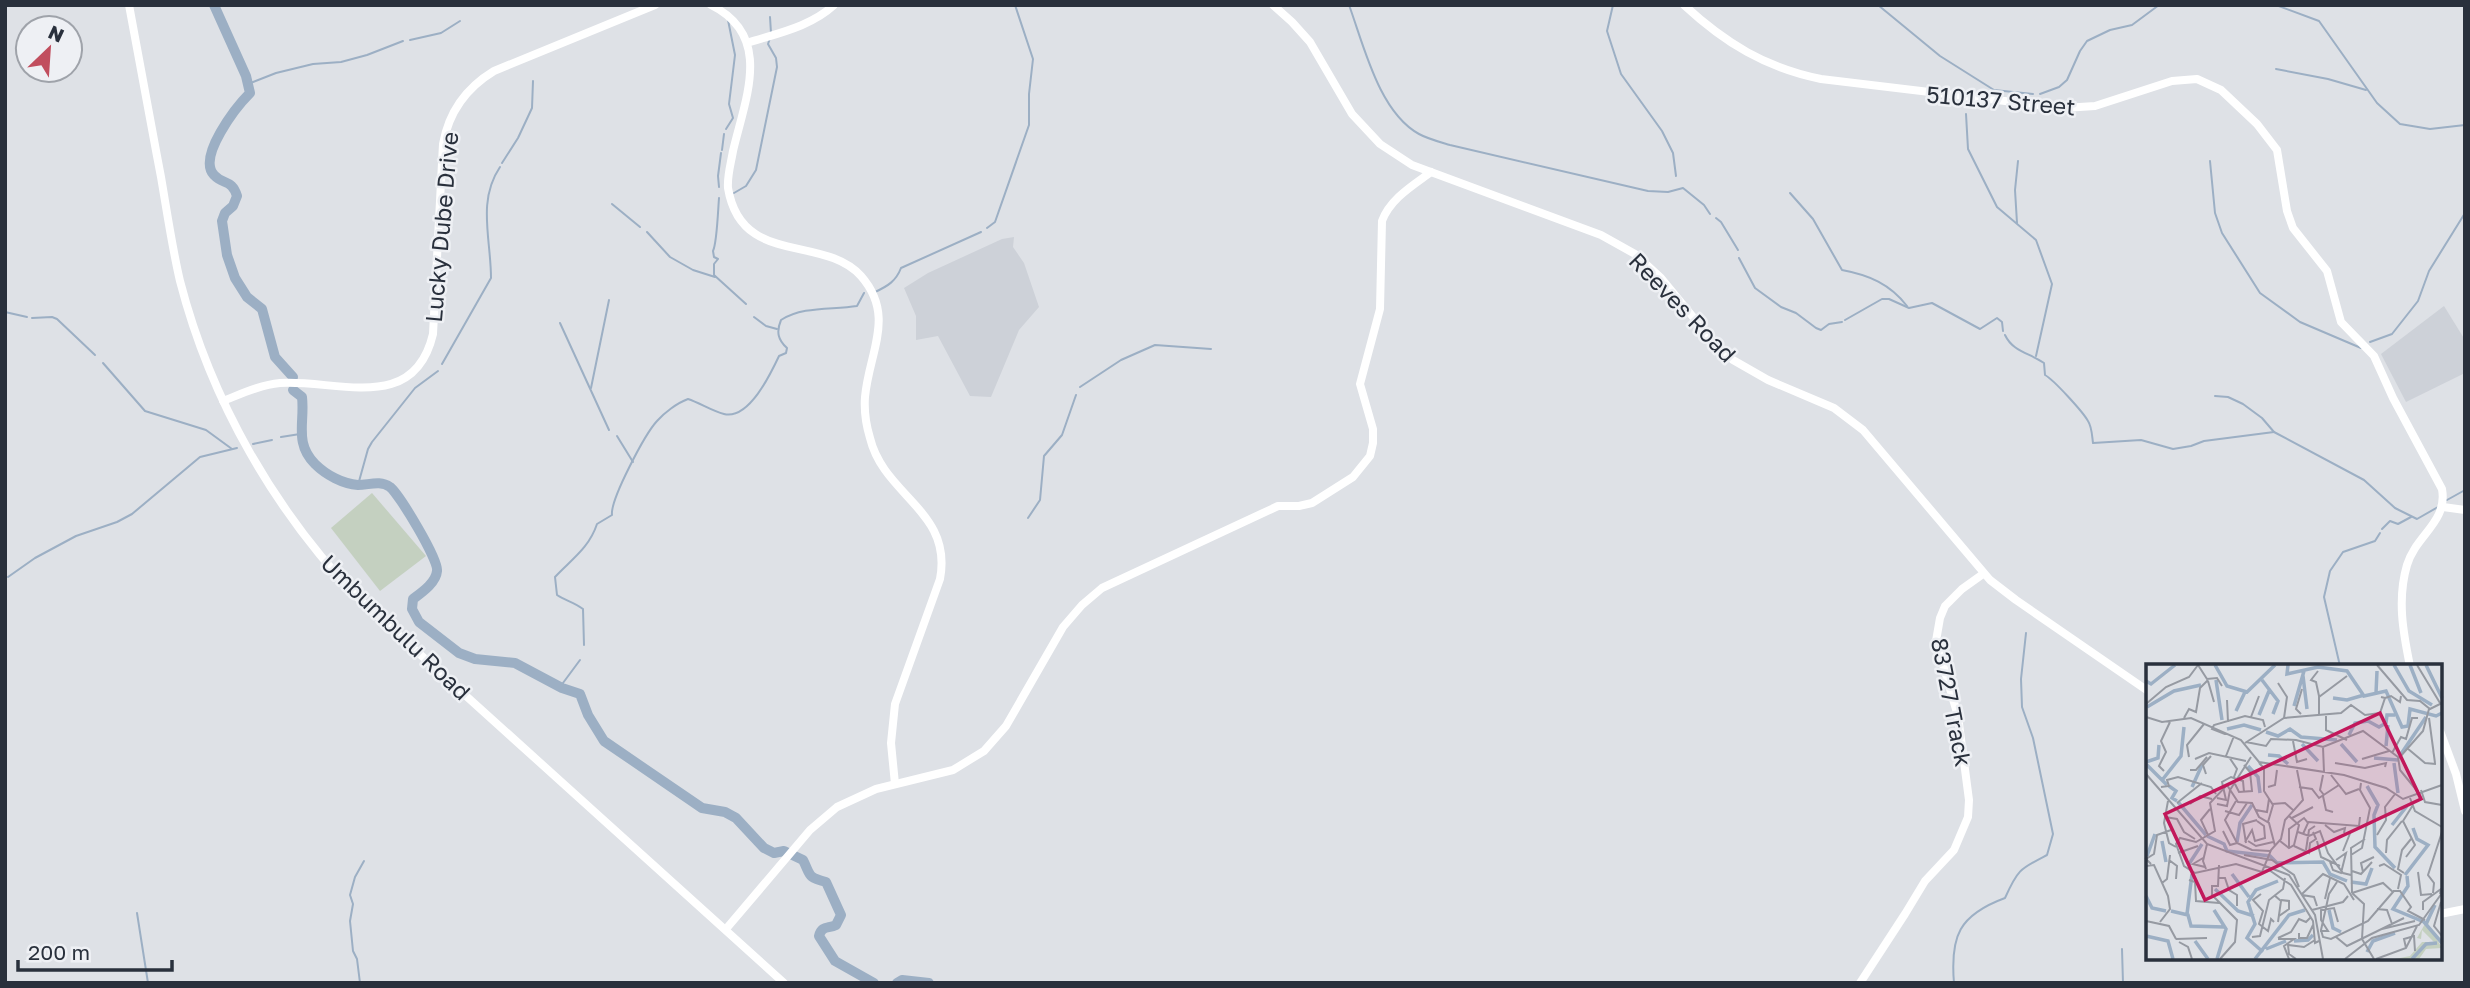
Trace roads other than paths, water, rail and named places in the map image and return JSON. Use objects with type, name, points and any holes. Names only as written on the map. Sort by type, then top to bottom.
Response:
[{"type":"street","name":"Umbumbulu Road","points":[[129,5],[180,281],[210,372],[223,401],[281,502],[341,580],[399,636],[784,983]]},
{"type":"street","name":"Lucky Dube Drive","points":[[223,401],[261,386],[278,383],[352,389],[382,387],[413,370],[424,357],[433,334],[443,145],[447,126],[458,103],[476,83],[494,71],[655,5]]},
{"type":"street","points":[[711,5],[732,20],[747,43],[752,71],[729,170],[731,199],[739,216],[759,236],[780,245],[837,260],[857,272],[867,284],[877,307],[879,323],[865,397],[870,442],[886,474],[927,517],[937,535],[941,550],[940,579],[895,704],[891,743],[895,784]]},
{"type":"street","points":[[747,43],[807,23],[834,5]]},
{"type":"street","name":"Reeves Road","points":[[1273,5],[1310,42],[1346,104],[1360,125],[1374,139],[1396,155],[1431,172],[1593,232],[1635,254],[1661,278],[1712,340],[1733,360],[1768,380],[1834,408],[1863,430],[1983,574],[2016,600],[2146,690]]},
{"type":"street","name":"510137 Street","points":[[1684,5],[1725,40],[1751,56],[1783,70],[1821,79],[2064,108],[2095,106],[2184,79],[2200,79],[2215,86],[2258,124],[2274,144],[2280,161],[2287,211],[2293,228],[2329,274],[2341,322],[2368,347],[2376,359],[2404,420],[2438,479],[2442,489],[2443,507]]},
{"type":"street","points":[[726,929],[816,824],[837,807],[860,795],[953,770],[984,751],[1006,726],[1063,627],[1082,605],[1102,588],[1279,506],[1312,503],[1358,473],[1370,456],[1373,443],[1371,423],[1360,384],[1380,309],[1382,221],[1393,202],[1431,172]]},
{"type":"street","points":[[2410,664],[2401,612],[2407,566],[2416,545],[2443,507],[2465,510]]},
{"type":"street","name":"83727 Track","points":[[1860,983],[1924,881],[1954,850],[1968,817],[1969,800],[1956,709],[1936,641],[1945,606],[1983,574]]},
{"type":"street","points":[[2442,736],[2456,774],[2465,811]]},
{"type":"street","points":[[2442,914],[2465,909]]},
{"type":"waterway","points":[[214,5],[246,76],[250,93],[220,132],[210,157],[210,167],[214,175],[233,187],[237,196],[222,221],[227,255],[235,278],[247,297],[262,309],[275,357],[293,377]]},
{"type":"waterway","points":[[987,228],[995,222],[1029,125],[1033,59],[1015,5]]},
{"type":"waterway","points":[[1349,5],[1383,94],[1405,124],[1419,134],[1450,145],[1648,191],[1668,192],[1683,188],[1704,205],[1710,214]]},
{"type":"waterway","points":[[1613,5],[1607,31],[1621,74],[1662,131],[1673,153],[1676,176]]},
{"type":"waterway","points":[[1878,5],[1940,56],[1994,90],[2033,94]]},
{"type":"waterway","points":[[2040,94],[2059,87],[2067,80],[2087,41],[2110,30],[2132,25],[2159,5]]},
{"type":"waterway","points":[[2276,5],[2319,21],[2377,103],[2400,124],[2430,129],[2465,125]]},
{"type":"waterway","points":[[770,17],[771,33]]},
{"type":"waterway","points":[[726,129],[733,118],[729,104],[735,55],[728,20]]},
{"type":"waterway","points":[[410,40],[441,33],[460,21]]},
{"type":"waterway","points":[[734,193],[746,186],[756,170],[777,67],[776,58],[768,44],[770,38]]},
{"type":"waterway","points":[[248,84],[276,73],[367,55],[403,41]]},
{"type":"waterway","points":[[2276,69],[2366,90]]},
{"type":"waterway","points":[[502,163],[532,108],[533,81]]},
{"type":"waterway","points":[[1966,114],[1968,149],[1997,207],[2036,240],[2052,284],[2036,356]]},
{"type":"waterway","points":[[722,150],[724,134]]},
{"type":"waterway","points":[[719,187],[721,153]]},
{"type":"waterway","points":[[2017,223],[2015,190],[2018,161]]},
{"type":"waterway","points":[[2210,161],[2215,213],[2222,233],[2260,293],[2300,322],[2361,348]]},
{"type":"waterway","points":[[442,364],[491,278],[487,207],[493,180],[500,167]]},
{"type":"waterway","points":[[1790,193],[1813,219],[1842,270],[1878,282],[1907,306]]},
{"type":"waterway","points":[[719,198],[713,251],[714,257],[718,259],[714,264],[714,275],[746,304]]},
{"type":"waterway","points":[[612,204],[640,227]]},
{"type":"waterway","points":[[2370,342],[2392,334],[2418,301],[2429,271],[2465,213]]},
{"type":"waterway","points":[[1716,218],[1738,250]]},
{"type":"waterway","points":[[647,232],[670,257],[693,270],[715,277]]},
{"type":"waterway","points":[[875,292],[891,283],[901,268],[981,232]]},
{"type":"waterway","points":[[1739,258],[1755,288],[1781,307],[1796,313],[1821,330],[1829,324],[1842,322]]},
{"type":"waterway","points":[[584,645],[583,609],[557,595],[555,577],[585,547],[597,524],[612,515],[616,496],[629,467],[657,421],[671,408],[688,399],[724,414],[742,410],[758,394],[779,356],[786,353],[787,348],[779,336],[781,320],[808,310],[857,306],[864,293]]},
{"type":"waterway","points":[[1845,320],[1882,299],[1889,299],[1909,308],[1932,303],[1980,329],[1997,318],[2002,322],[2003,331]]},
{"type":"waterway","points":[[591,388],[609,300]]},
{"type":"waterway","points":[[5,312],[27,317]]},
{"type":"waterway","points":[[754,317],[766,326],[777,329]]},
{"type":"waterway","points":[[32,318],[57,319],[95,355]]},
{"type":"waterway","points":[[560,323],[609,430]]},
{"type":"waterway","points":[[2005,335],[2017,349],[2044,363],[2045,375],[2068,396],[2088,421],[2093,443],[2141,440],[2173,449],[2204,441],[2274,432]]},
{"type":"waterway","points":[[1080,387],[1121,360],[1155,345],[1211,349]]},
{"type":"waterway","points":[[103,363],[145,411],[206,430],[232,449]]},
{"type":"waterway","points":[[358,485],[372,442],[415,388],[438,371]]},
{"type":"waterway","points":[[293,390],[302,397],[302,440],[315,464],[346,483],[378,483],[390,487],[425,541],[437,571],[431,584],[413,599],[412,609],[419,622],[459,653],[475,659],[515,663],[562,688],[580,694],[588,715],[604,741],[702,808],[725,812],[736,818],[764,848],[774,853],[784,851],[803,860],[810,875],[826,882],[841,915],[836,925],[824,929],[819,936],[835,961],[874,983]]},
{"type":"waterway","points":[[1028,518],[1040,500],[1044,456],[1062,435],[1076,395]]},
{"type":"waterway","points":[[2215,396],[2228,397],[2243,404],[2262,418],[2274,432],[2364,480],[2395,508],[2417,519],[2438,507]]},
{"type":"waterway","points":[[281,437],[300,434]]},
{"type":"waterway","points":[[617,436],[633,462]]},
{"type":"waterway","points":[[253,444],[272,440]]},
{"type":"waterway","points":[[8,577],[35,558],[76,536],[132,514],[200,457],[237,448]]},
{"type":"waterway","points":[[2447,500],[2465,490]]},
{"type":"waterway","points":[[2382,529],[2390,521],[2398,524],[2411,517]]},
{"type":"waterway","points":[[2340,664],[2324,597],[2330,571],[2343,552],[2375,541],[2380,533]]},
{"type":"waterway","points":[[1954,983],[1954,952],[1961,929],[1977,912],[2005,898],[2021,871],[2047,855],[2053,834],[2033,738],[2022,707],[2021,679],[2026,633]]},
{"type":"waterway","points":[[560,687],[580,660]]},
{"type":"waterway","points":[[360,983],[357,959],[353,951],[350,921],[353,904],[350,895],[355,877],[364,861]]},
{"type":"waterway","points":[[137,913],[148,983]]},
{"type":"waterway","points":[[2122,949],[2123,983]]},
{"type":"waterway","points":[[897,983],[902,980],[929,983]]}]
